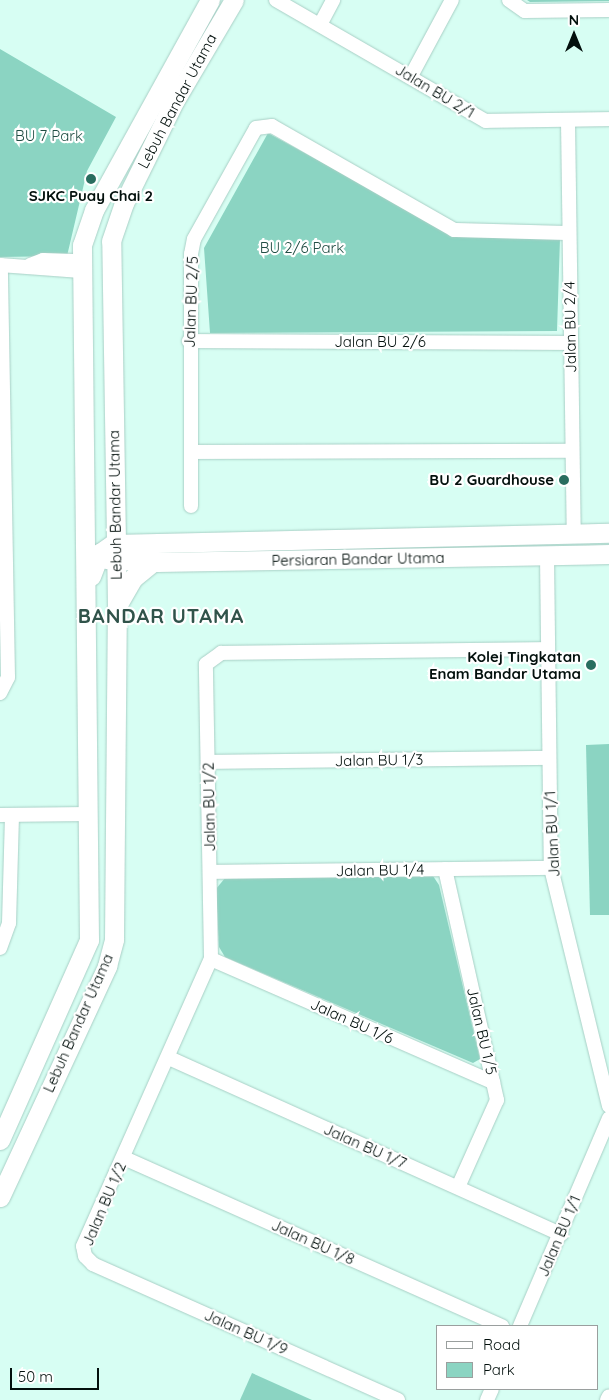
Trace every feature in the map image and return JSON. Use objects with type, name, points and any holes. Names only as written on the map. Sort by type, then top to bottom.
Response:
[{"type":"main road","name":"Lebuh Bandar Utama","points":[[0,1140],[89,940],[88,596],[81,266],[94,210],[210,0]]},
{"type":"main road","name":"Lebuh Bandar Utama","points":[[0,1197],[107,966],[114,939],[118,606],[110,553],[114,506],[109,262],[116,223],[175,100],[237,2]]},
{"type":"main road","points":[[81,266],[98,264],[116,223]]},
{"type":"main road","points":[[114,506],[129,532],[153,553],[133,578],[118,606]]},
{"type":"main road","points":[[86,522],[110,553],[88,596]]},
{"type":"main road","name":"Persiaran Bandar Utama","points":[[153,553],[609,532]]},
{"type":"main road","name":"Persiaran Bandar Utama","points":[[110,553],[547,556],[605,554]]},
{"type":"street","name":"Jalan BU 2/1","points":[[276,0],[321,23],[486,121],[609,120]]},
{"type":"street","points":[[321,23],[333,0]]},
{"type":"street","points":[[412,76],[452,0]]},
{"type":"street","points":[[510,0],[525,11],[609,10]]},
{"type":"street","name":"Jalan BU 2/4","points":[[568,121],[574,534]]},
{"type":"street","name":"Jalan BU 2/5","points":[[191,506],[188,341],[194,239],[256,128],[263,125],[454,230],[569,233]]},
{"type":"street","points":[[0,694],[8,677],[3,594],[1,265],[81,266]]},
{"type":"street","name":"Jalan BU 2/6","points":[[188,341],[571,342]]},
{"type":"street","points":[[191,452],[572,450]]},
{"type":"street","points":[[526,535],[547,556],[574,534]]},
{"type":"street","name":"Persiaran Bandar Utama","points":[[574,534],[605,554]]},
{"type":"street","name":"Jalan BU 1/1","points":[[547,556],[551,868],[608,1100]]},
{"type":"street","name":"Jalan BU 1/2","points":[[93,1264],[84,1256],[83,1246],[169,1058],[211,959],[206,664],[221,653],[548,648]]},
{"type":"street","name":"Jalan BU 1/3","points":[[208,762],[549,758]]},
{"type":"street","points":[[0,948],[9,923],[6,815],[88,814]]},
{"type":"street","name":"Jalan BU 1/4","points":[[210,872],[551,868]]},
{"type":"street","name":"Jalan BU 1/5","points":[[445,869],[497,1100],[458,1188]]},
{"type":"street","name":"Jalan BU 1/6","points":[[211,959],[493,1082]]},
{"type":"street","name":"Jalan BU 1/7","points":[[169,1058],[561,1234]]},
{"type":"street","name":"Jalan BU 1/1","points":[[520,1325],[609,1118]]},
{"type":"street","name":"Jalan BU 1/8","points":[[124,1158],[500,1325]]},
{"type":"street","name":"Jalan BU 1/9","points":[[93,1264],[398,1400]]},
{"type":"street","points":[[362,1400],[368,1387]]},
{"type":"street","points":[[607,1400],[609,1396]]},
{"type":"green space","points":[[527,0],[609,0],[609,1],[530,2]]},
{"type":"green space","name":"BU 7 Park","points":[[0,49],[116,117],[87,171],[67,256],[0,257]]},
{"type":"green space","name":"BU 2/6 Park","points":[[268,133],[459,237],[560,239],[557,331],[210,333],[204,248]]},
{"type":"green space","points":[[609,744],[609,915],[590,915],[586,745]]},
{"type":"green space","points":[[433,876],[439,885],[480,1059],[473,1063],[225,957],[219,947],[216,889],[225,878]]},
{"type":"green space","points":[[252,1373],[312,1400],[240,1400]]},
{"type":"place","name":"SJKC Puay Chai 2","points":[[91,179]]},
{"type":"place","name":"BU 2 Guardhouse","points":[[564,480]]},
{"type":"place","name":"Kolej Tingkatan Enam Bandar Utama","points":[[591,665]]},
{"type":"district","name":"BANDAR UTAMA","points":[[161,615]]}]
